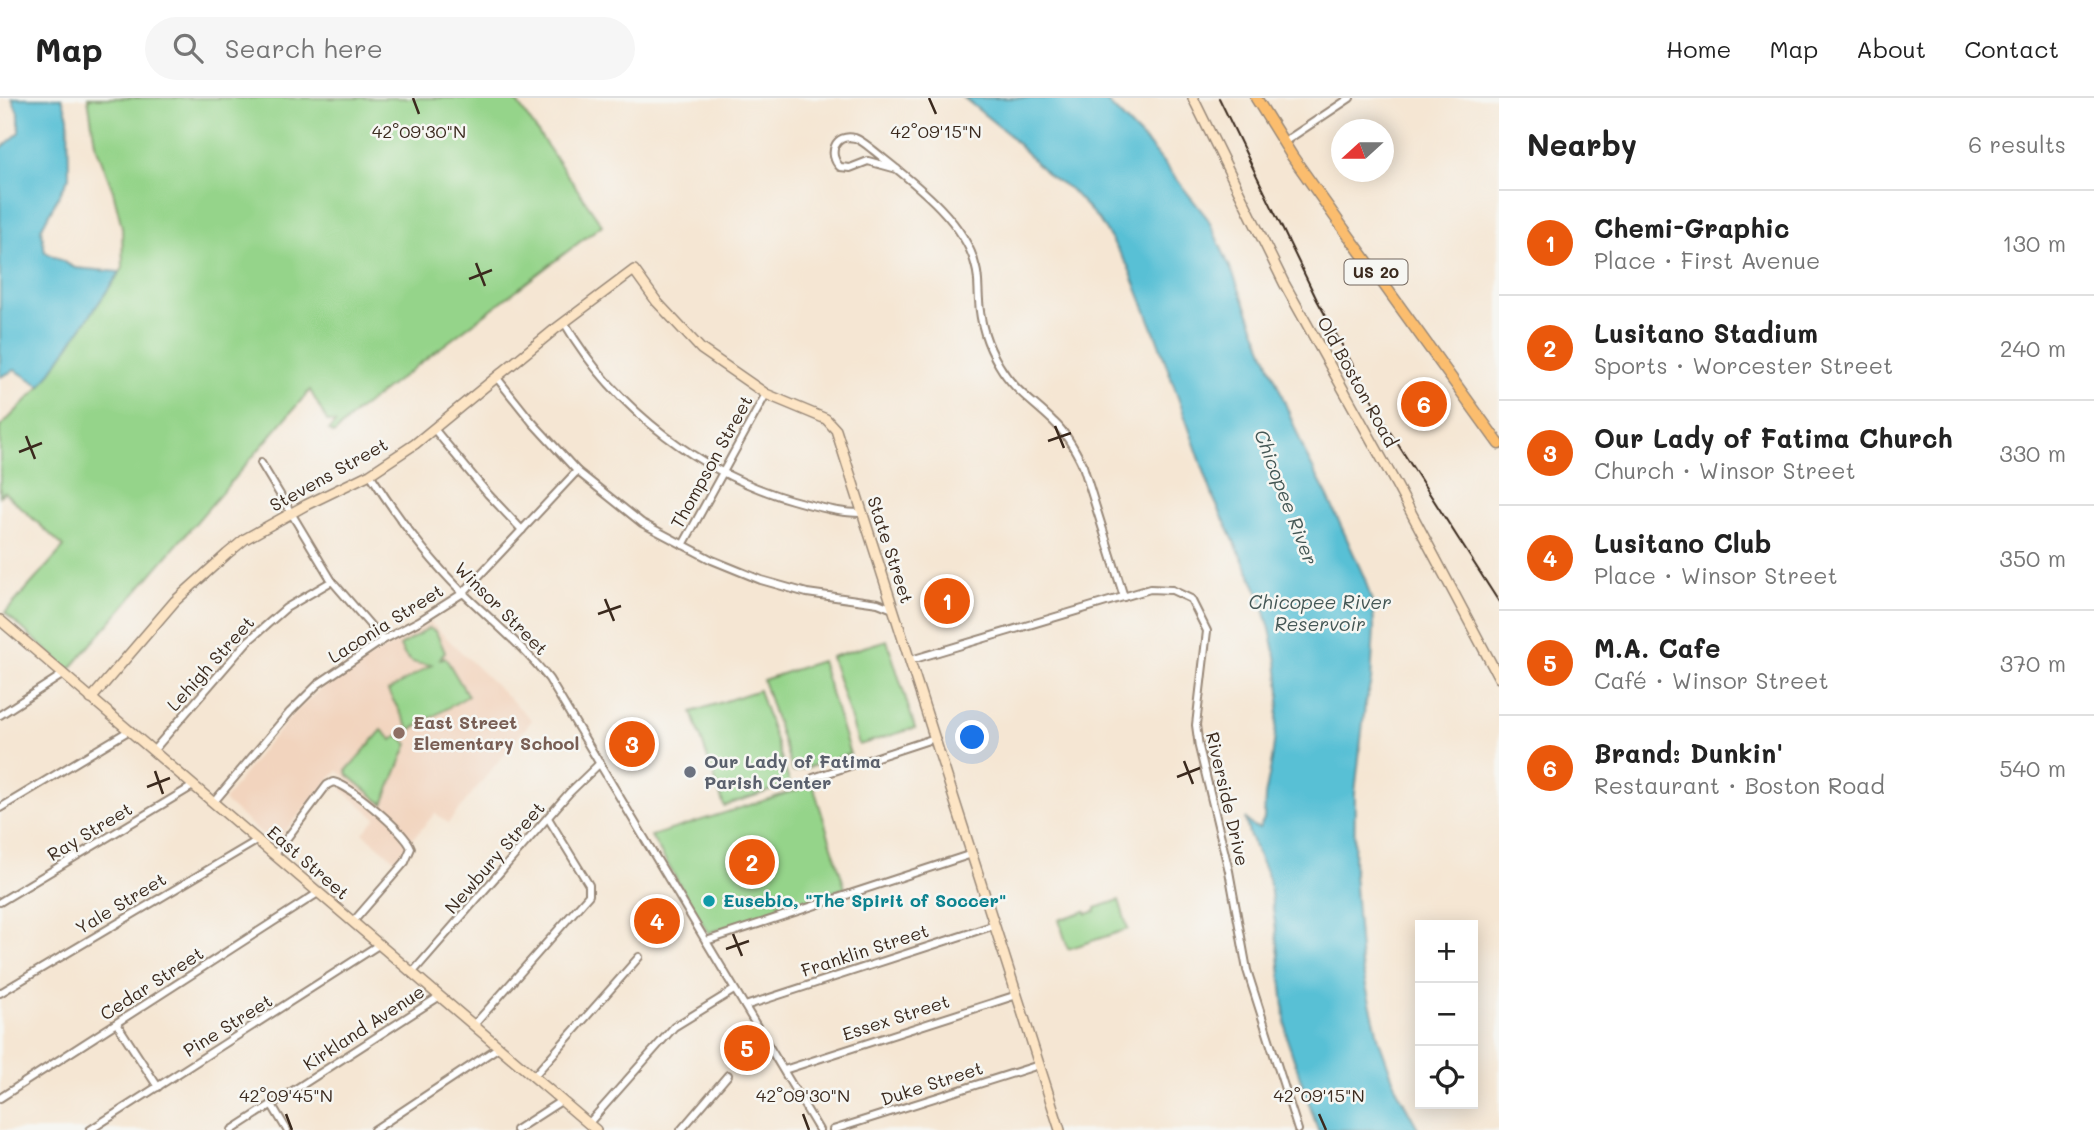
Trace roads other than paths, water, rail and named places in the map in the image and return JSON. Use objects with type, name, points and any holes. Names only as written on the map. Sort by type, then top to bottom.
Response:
[{"type":"main road","name":"US 20","points":[[1256,98],[1338,222],[1499,444]]},
{"type":"street","name":"Old Boston Road","points":[[1193,98],[1290,292],[1499,678]]},
{"type":"street","points":[[1284,142],[1350,98]]},
{"type":"street","points":[[897,169],[868,161],[850,168],[840,167],[835,163],[833,150],[842,139],[856,138],[897,169],[950,220],[969,248],[976,267],[981,321],[990,349],[1000,368],[1023,396],[1055,422],[1075,450],[1083,466],[1124,597]]},
{"type":"street","name":"Stevens Street","points":[[91,699],[195,582],[245,539],[370,474],[434,429],[564,322],[634,270]]},
{"type":"street","name":"State Street","points":[[634,270],[687,337],[715,360],[766,394],[832,424],[883,571],[1060,1130]]},
{"type":"street","points":[[564,322],[578,346],[618,395],[675,441],[723,473],[789,500],[844,513],[861,513]]},
{"type":"street","points":[[496,378],[577,471],[642,523],[712,560],[761,580],[807,593],[878,603],[893,609]]},
{"type":"street","name":"Thompson Street","points":[[683,545],[766,394]]},
{"type":"street","points":[[434,429],[522,530]]},
{"type":"street","points":[[261,463],[332,581],[383,640]]},
{"type":"street","name":"Laconia Street","points":[[213,803],[276,727],[318,684],[383,640],[463,593],[577,471]]},
{"type":"street","name":"Winsor Street","points":[[370,474],[401,523],[430,558],[540,668],[573,718],[819,1130]]},
{"type":"street","name":"Lehigh Street","points":[[153,751],[247,642],[286,608],[332,581]]},
{"type":"street","name":"Riverside Drive","points":[[911,660],[1150,589],[1172,590],[1191,599],[1207,631],[1196,725],[1199,747],[1229,871],[1247,970],[1298,1130]]},
{"type":"street","name":"East Street","points":[[0,621],[593,1127]]},
{"type":"street","points":[[0,715],[62,675]]},
{"type":"street","points":[[0,808],[130,730]]},
{"type":"street","points":[[813,778],[935,738]]},
{"type":"street","name":"Newbury Street","points":[[413,972],[600,763]]},
{"type":"street","points":[[275,854],[327,785],[333,782],[349,788],[403,835],[411,848],[405,862],[353,922]]},
{"type":"street","name":"Ray Street","points":[[0,902],[193,786]]},
{"type":"street","points":[[474,1025],[589,895],[589,885],[548,818]]},
{"type":"street","name":"Yale Street","points":[[0,993],[257,840]]},
{"type":"street","points":[[706,941],[972,855]]},
{"type":"street","name":"Cedar Street","points":[[0,1098],[318,894]]},
{"type":"street","name":"Franklin Street","points":[[745,1006],[995,925]]},
{"type":"street","name":"Pine Street","points":[[90,1130],[380,944]]},
{"type":"street","points":[[533,1077],[639,957]]},
{"type":"street","points":[[593,1127],[674,1027],[734,990]]},
{"type":"street","name":"Essex Street","points":[[785,1070],[1017,995]]},
{"type":"street","name":"Kirkland Avenue","points":[[232,1130],[440,996]]},
{"type":"street","points":[[117,1024],[158,1087]]},
{"type":"street","points":[[374,1130],[499,1047]]},
{"type":"street","name":"Duke Street","points":[[833,1130],[1039,1065]]},
{"type":"street","points":[[681,1130],[728,1075]]},
{"type":"street","points":[[516,1130],[561,1101]]},
{"type":"street","points":[[272,1105],[287,1130]]},
{"type":"water","points":[[12,98],[62,98],[68,117],[69,177],[41,229],[45,252],[75,268],[120,272],[41,386],[15,370],[0,377],[0,149],[19,133],[19,115]]},
{"type":"water","name":"Chicopee River Reservoir","points":[[964,98],[1103,98],[1150,146],[1208,219],[1233,274],[1306,455],[1365,579],[1373,606],[1371,681],[1365,705],[1355,793],[1354,874],[1361,965],[1379,1040],[1397,1090],[1419,1130],[1318,1130],[1287,1039],[1269,879],[1249,834],[1245,818],[1252,826],[1259,828],[1264,819],[1280,692],[1277,661],[1260,596],[1214,499],[1158,341],[1128,266],[1099,220],[1070,189],[1049,176],[1007,133]]},
{"type":"railway","points":[[1219,98],[1317,300],[1390,432],[1499,602]]},
{"type":"place","name":"Brand: Dunkin'","points":[[1424,404]]},
{"type":"place","name":"Chemi-Graphic","points":[[947,601]]},
{"type":"place","name":"East Street Elementary School","points":[[399,733]]},
{"type":"place","name":"Our Lady of Fatima Church","points":[[632,744]]},
{"type":"place","name":"Our Lady of Fatima Parish Center","points":[[690,772]]},
{"type":"place","name":"Lusitano Stadium","points":[[752,862]]},
{"type":"place","name":"Eusebio, \"The Spirit of Soccer\"","points":[[709,901]]},
{"type":"place","name":"Lusitano Club","points":[[657,921]]},
{"type":"place","name":"M.A. Cafe","points":[[747,1048]]},
{"type":"water label","name":"Chicopee River","points":[[1286,497]]}]
